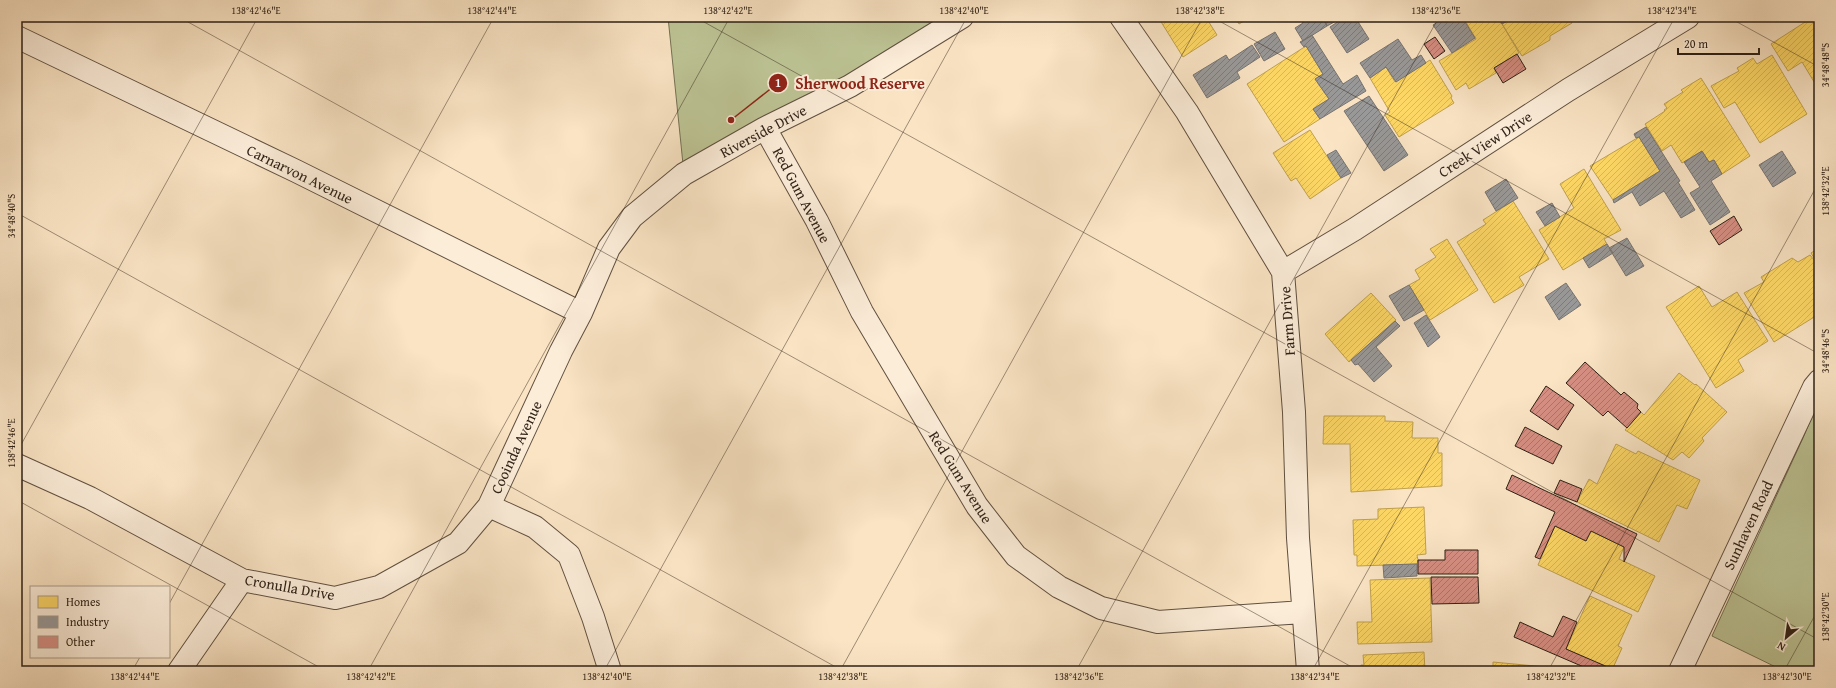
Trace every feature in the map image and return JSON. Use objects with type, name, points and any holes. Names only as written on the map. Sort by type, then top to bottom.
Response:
[{"type":"street","name":"Riverside Drive","points":[[632,217],[684,174],[765,128],[850,86],[962,17]]},
{"type":"street","name":"Farm Drive","points":[[1121,17],[1187,112],[1283,272],[1294,412],[1298,538],[1308,671]]},
{"type":"street","name":"Creek View Drive","points":[[1283,272],[1355,229],[1568,90],[1688,17]]},
{"type":"street","name":"Carnarvon Avenue","points":[[17,37],[296,171],[581,313]]},
{"type":"street","name":"Red Gum Avenue","points":[[765,128],[817,221],[862,312],[977,506],[1016,556],[1059,587],[1101,608],[1158,622],[1303,612]]},
{"type":"street","name":"Cooinda Avenue","points":[[610,671],[593,617],[569,555],[535,528],[489,506],[561,351],[581,313],[609,248],[632,217]]},
{"type":"street","name":"Sunhaven Road","points":[[1680,671],[1786,444],[1814,387],[1819,381]]},
{"type":"street","name":"Cronulla Drive","points":[[17,465],[90,498],[242,580],[335,598],[379,587],[458,543],[489,506]]},
{"type":"street","points":[[180,671],[242,580]]},
{"type":"green space","points":[[668,17],[966,17],[684,174]]},
{"type":"green space","points":[[1819,399],[1819,671],[1784,671],[1712,636],[1803,438]]},
{"type":"building: Homes","points":[[1158,17],[1210,17],[1207,19],[1217,35],[1183,57]]},
{"type":"building: Homes","points":[[1235,17],[1251,17],[1239,24]]},
{"type":"building: Homes","points":[[1463,17],[1498,17],[1519,53],[1494,68],[1496,73],[1469,89],[1466,83],[1456,90],[1439,61],[1476,39]]},
{"type":"building: Homes","points":[[1514,17],[1569,17],[1572,23],[1550,36],[1550,40],[1522,56],[1502,24]]},
{"type":"building: Homes","points":[[1813,17],[1819,17],[1819,90],[1802,62],[1788,71],[1771,44]]},
{"type":"building: Homes","points":[[1306,46],[1323,74],[1315,79],[1329,99],[1313,109],[1320,119],[1284,142],[1247,84]]},
{"type":"building: Homes","points":[[1772,55],[1807,114],[1760,143],[1735,102],[1724,108],[1711,86],[1739,71],[1737,68],[1753,58],[1757,64]]},
{"type":"building: Homes","points":[[1430,60],[1452,96],[1451,98],[1454,103],[1399,137],[1385,115],[1390,112],[1370,78],[1386,67],[1395,82]]},
{"type":"building: Homes","points":[[1701,78],[1750,156],[1722,174],[1714,160],[1709,162],[1702,151],[1682,163],[1671,145],[1662,151],[1645,124],[1665,111],[1664,110],[1667,108],[1664,104],[1683,92],[1681,90]]},
{"type":"building: Homes","points":[[1310,130],[1341,178],[1310,199],[1296,178],[1291,181],[1273,153]]},
{"type":"building: Homes","points":[[1639,137],[1660,171],[1613,200],[1590,166]]},
{"type":"building: Homes","points":[[1584,169],[1621,230],[1604,239],[1607,244],[1563,270],[1539,230],[1574,208],[1560,184]]},
{"type":"building: Homes","points":[[1513,201],[1549,259],[1519,277],[1524,285],[1494,303],[1457,242],[1486,224],[1483,220]]},
{"type":"building: Homes","points":[[1447,239],[1478,290],[1430,320],[1409,285],[1420,279],[1415,270],[1436,257],[1430,249]]},
{"type":"building: Homes","points":[[1819,248],[1819,266],[1811,253]]},
{"type":"building: Homes","points":[[1810,255],[1819,266],[1819,314],[1774,342],[1744,293],[1764,282],[1761,277],[1792,258],[1798,262]]},
{"type":"building: Homes","points":[[1699,286],[1712,307],[1737,292],[1768,341],[1738,360],[1744,371],[1716,388],[1666,307]]},
{"type":"building: Homes","points":[[1371,293],[1396,320],[1349,362],[1325,334]]},
{"type":"building: Homes","points":[[1679,373],[1695,385],[1696,384],[1727,412],[1702,438],[1704,441],[1689,458],[1682,452],[1673,460],[1625,430],[1641,412],[1644,415]]},
{"type":"building: Homes","points":[[1324,416],[1385,416],[1385,421],[1413,422],[1412,438],[1438,438],[1438,453],[1442,453],[1442,486],[1351,492],[1350,444],[1323,444]]},
{"type":"building: Homes","points":[[1616,444],[1636,454],[1638,451],[1700,480],[1687,509],[1677,505],[1659,542],[1577,502],[1589,479],[1597,484]]},
{"type":"building: Homes","points":[[1424,507],[1426,554],[1417,555],[1417,564],[1357,566],[1357,555],[1354,555],[1353,520],[1378,519],[1378,509]]},
{"type":"building: Homes","points":[[1555,526],[1586,541],[1591,531],[1624,547],[1619,559],[1655,576],[1638,612],[1538,565]]},
{"type":"building: Homes","points":[[1430,578],[1432,642],[1358,644],[1357,622],[1372,622],[1370,580]]},
{"type":"building: Homes","points":[[1590,596],[1632,615],[1618,646],[1622,648],[1612,670],[1566,649]]},
{"type":"building: Homes","points":[[1424,652],[1425,671],[1361,671],[1361,665],[1364,665],[1363,655]]},
{"type":"building: Homes","points":[[1493,662],[1577,670],[1577,671],[1493,671]]},
{"type":"building: Industry","points":[[1298,17],[1322,17],[1327,26],[1303,41],[1295,28],[1303,23]]},
{"type":"building: Industry","points":[[1325,17],[1334,17],[1336,21],[1327,26]]},
{"type":"building: Industry","points":[[1345,17],[1355,17],[1369,39],[1347,53],[1330,27]]},
{"type":"building: Industry","points":[[1446,17],[1462,17],[1475,38],[1452,53],[1433,25]]},
{"type":"building: Industry","points":[[1498,17],[1514,17],[1502,24]]},
{"type":"building: Industry","points":[[1275,32],[1285,49],[1264,61],[1254,44]]},
{"type":"building: Industry","points":[[1312,35],[1343,84],[1357,75],[1366,91],[1320,119],[1313,109],[1329,99],[1315,79],[1323,74],[1306,46],[1304,47],[1300,42]]},
{"type":"building: Industry","points":[[1398,39],[1412,60],[1421,55],[1426,63],[1396,82],[1386,67],[1370,78],[1360,63]]},
{"type":"building: Industry","points":[[1252,45],[1260,57],[1237,72],[1240,78],[1207,98],[1193,75],[1226,55],[1229,60]]},
{"type":"building: Industry","points":[[1369,96],[1408,155],[1384,171],[1344,111]]},
{"type":"building: Industry","points":[[1646,127],[1680,181],[1678,182],[1695,210],[1681,218],[1664,191],[1640,206],[1632,192],[1614,203],[1613,200],[1660,171],[1639,137],[1636,138],[1634,134]]},
{"type":"building: Industry","points":[[1336,150],[1351,173],[1341,178],[1327,155]]},
{"type":"building: Industry","points":[[1702,151],[1709,162],[1714,160],[1722,174],[1711,181],[1730,212],[1710,225],[1690,193],[1700,187],[1684,162]]},
{"type":"building: Industry","points":[[1782,151],[1796,173],[1773,187],[1759,165]]},
{"type":"building: Industry","points":[[1506,179],[1518,198],[1496,211],[1485,192]]},
{"type":"building: Industry","points":[[1552,203],[1560,217],[1545,226],[1536,212]]},
{"type":"building: Industry","points":[[1627,238],[1644,266],[1626,276],[1609,248]]},
{"type":"building: Industry","points":[[1607,244],[1613,253],[1589,268],[1583,258]]},
{"type":"building: Industry","points":[[1566,283],[1581,305],[1559,320],[1545,297]]},
{"type":"building: Industry","points":[[1409,285],[1424,310],[1404,321],[1389,296]]},
{"type":"building: Industry","points":[[1426,315],[1440,337],[1428,347],[1414,323]]},
{"type":"building: Industry","points":[[1395,321],[1400,326],[1376,347],[1392,366],[1374,382],[1358,364],[1355,365],[1351,360]]},
{"type":"building: Industry","points":[[1417,564],[1417,576],[1384,578],[1383,565]]},
{"type":"building: Other","points":[[1435,37],[1445,51],[1434,59],[1424,44]]},
{"type":"building: Other","points":[[1517,54],[1526,69],[1503,83],[1494,68]]},
{"type":"building: Other","points":[[1734,216],[1742,230],[1719,245],[1710,231]]},
{"type":"building: Other","points":[[1585,362],[1621,395],[1624,392],[1638,404],[1637,408],[1641,412],[1627,428],[1608,411],[1603,416],[1566,383]]},
{"type":"building: Other","points":[[1546,386],[1574,405],[1558,430],[1530,411]]},
{"type":"building: Other","points":[[1525,427],[1562,446],[1553,464],[1515,446]]},
{"type":"building: Other","points":[[1512,475],[1637,534],[1624,562],[1624,547],[1591,531],[1586,541],[1555,526],[1540,559],[1535,557],[1555,512],[1506,489]]},
{"type":"building: Other","points":[[1560,480],[1582,489],[1577,502],[1554,493]]},
{"type":"building: Other","points":[[1445,550],[1478,550],[1478,574],[1418,574],[1418,560],[1445,560]]},
{"type":"building: Other","points":[[1431,577],[1478,577],[1479,603],[1432,604]]},
{"type":"building: Other","points":[[1563,616],[1577,622],[1566,649],[1610,668],[1609,671],[1593,671],[1514,637],[1520,622],[1553,637]]},
{"type":"place","name":"Sherwood Reserve","points":[[731,120]]}]
